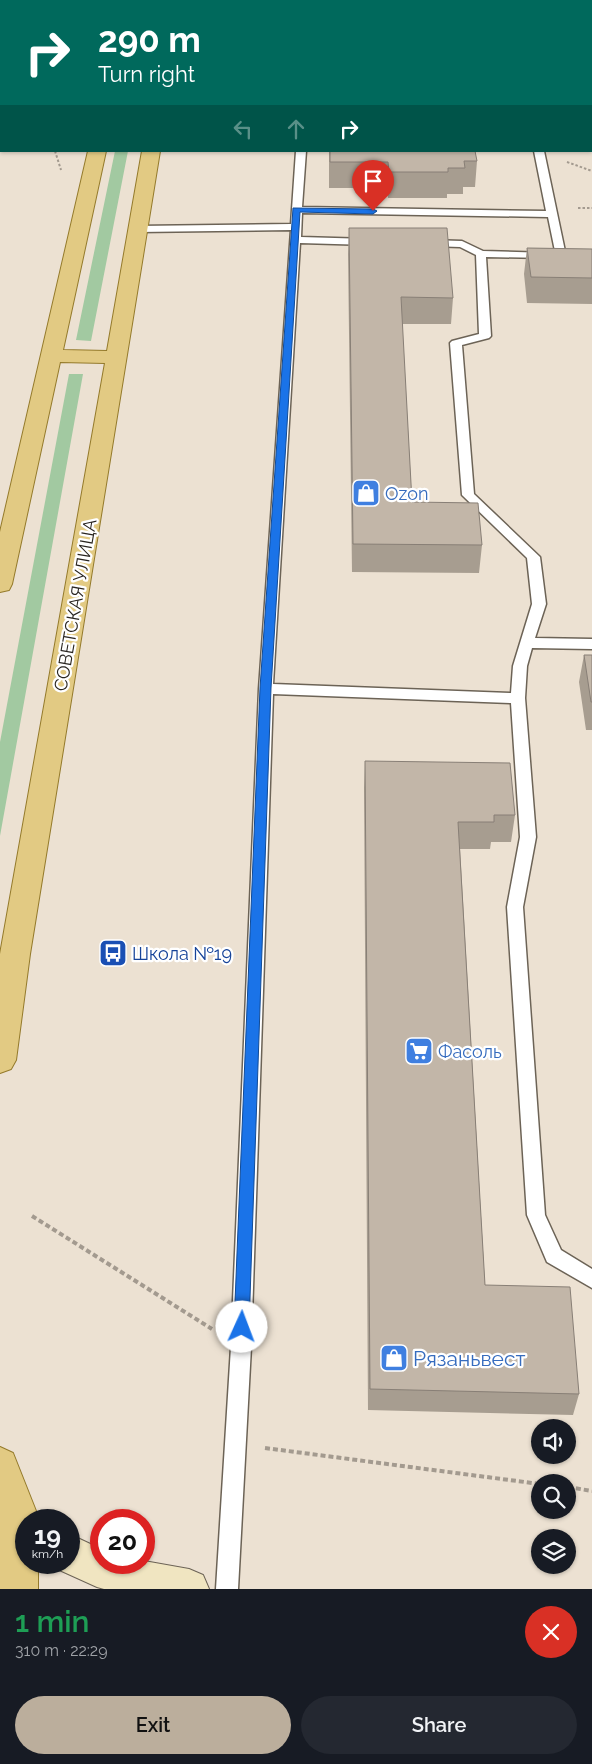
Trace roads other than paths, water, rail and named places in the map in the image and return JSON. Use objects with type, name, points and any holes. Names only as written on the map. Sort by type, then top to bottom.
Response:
[{"type":"main road","points":[[0,584],[97,152]]},
{"type":"main road","name":"СОВЕТСКАЯ УЛИЦА","points":[[0,1060],[16,944],[151,152]]},
{"type":"main road","points":[[51,356],[117,357]]},
{"type":"main road","points":[[0,1466],[18,1509]]},
{"type":"main road","points":[[80,1560],[86,1564],[144,1581],[189,1589]]},
{"type":"main road","points":[[18,1589],[19,1574]]},
{"type":"lane","points":[[227,1589],[241,1347],[266,688],[301,152]]},
{"type":"lane","points":[[423,243],[462,244],[481,254],[565,256],[552,214],[539,152]]},
{"type":"lane","points":[[296,210],[552,214]]},
{"type":"lane","points":[[138,229],[296,234],[384,242]]},
{"type":"lane","points":[[481,254],[486,336],[456,343],[468,495],[532,558],[539,604],[529,643],[520,666],[518,698],[528,837],[515,907],[536,1215],[554,1256],[592,1279],[592,1291]]},
{"type":"lane","points":[[529,643],[592,644]]},
{"type":"lane","points":[[266,688],[518,698]]},
{"type":"place","name":"Ozon","points":[[366,493]]},
{"type":"place","name":"Школа №19","points":[[113,953]]},
{"type":"place","name":"Фасоль","points":[[419,1051]]},
{"type":"place","name":"Рязаньвест","points":[[394,1358]]}]
